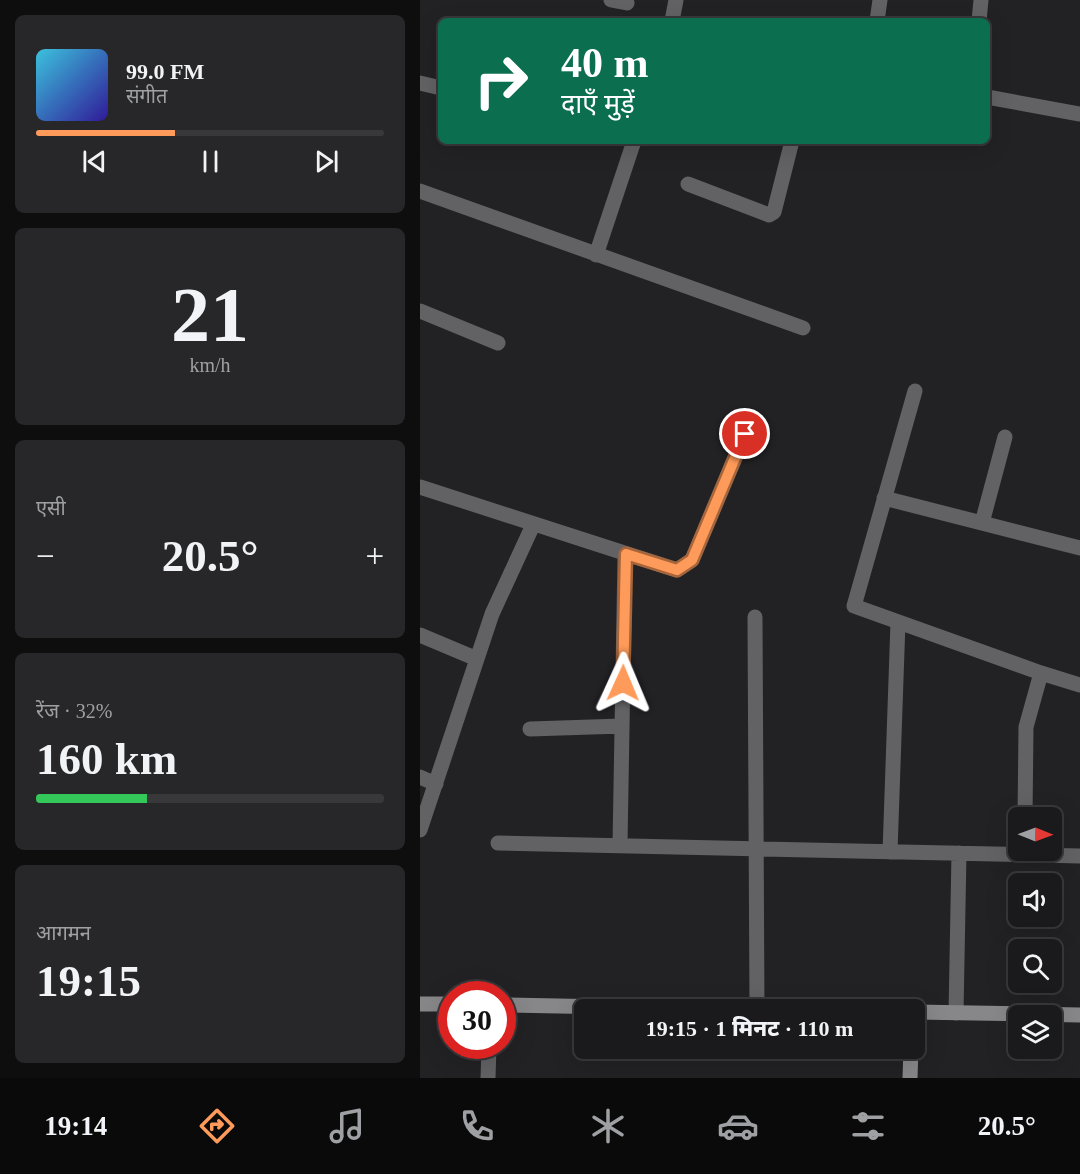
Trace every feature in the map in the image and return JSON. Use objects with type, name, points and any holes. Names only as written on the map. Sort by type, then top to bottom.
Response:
[{"type":"street","points":[[611,0],[627,3]]},
{"type":"street","points":[[673,18],[676,0]]},
{"type":"street","points":[[877,18],[880,0]]},
{"type":"street","points":[[979,18],[981,0]]},
{"type":"street","points":[[420,83],[438,87]]},
{"type":"street","points":[[990,98],[1080,114]]},
{"type":"street","points":[[596,255],[633,144]]},
{"type":"street","points":[[688,184],[769,215],[774,212],[791,144]]},
{"type":"street","points":[[420,191],[803,328]]},
{"type":"street","points":[[420,311],[498,343]]},
{"type":"street","points":[[915,392],[854,606],[1080,685]]},
{"type":"street","points":[[420,487],[677,570],[692,560],[745,434]]},
{"type":"street","points":[[982,523],[1005,437]]},
{"type":"street","points":[[884,498],[1080,548]]},
{"type":"street","points":[[420,830],[492,614],[533,525]]},
{"type":"street","points":[[620,845],[626,554]]},
{"type":"street","points":[[755,617],[759,999]]},
{"type":"street","points":[[890,852],[898,622]]},
{"type":"street","points":[[420,635],[477,659]]},
{"type":"street","points":[[1025,807],[1026,727],[1041,673]]},
{"type":"street","points":[[530,729],[622,726]]},
{"type":"street","points":[[420,777],[436,784]]},
{"type":"street","points":[[498,843],[1008,853]]},
{"type":"street","points":[[956,1013],[959,853]]},
{"type":"street","points":[[1062,855],[1080,856]]},
{"type":"street","points":[[420,1004],[438,1004]]},
{"type":"street","points":[[516,1005],[574,1006]]},
{"type":"street","points":[[925,1012],[1080,1015]]},
{"type":"street","points":[[489,1059],[489,1078]]},
{"type":"street","points":[[910,1078],[911,1059]]},
{"type":"route","points":[[623,683],[626,554],[677,570],[692,560],[745,434]]}]
